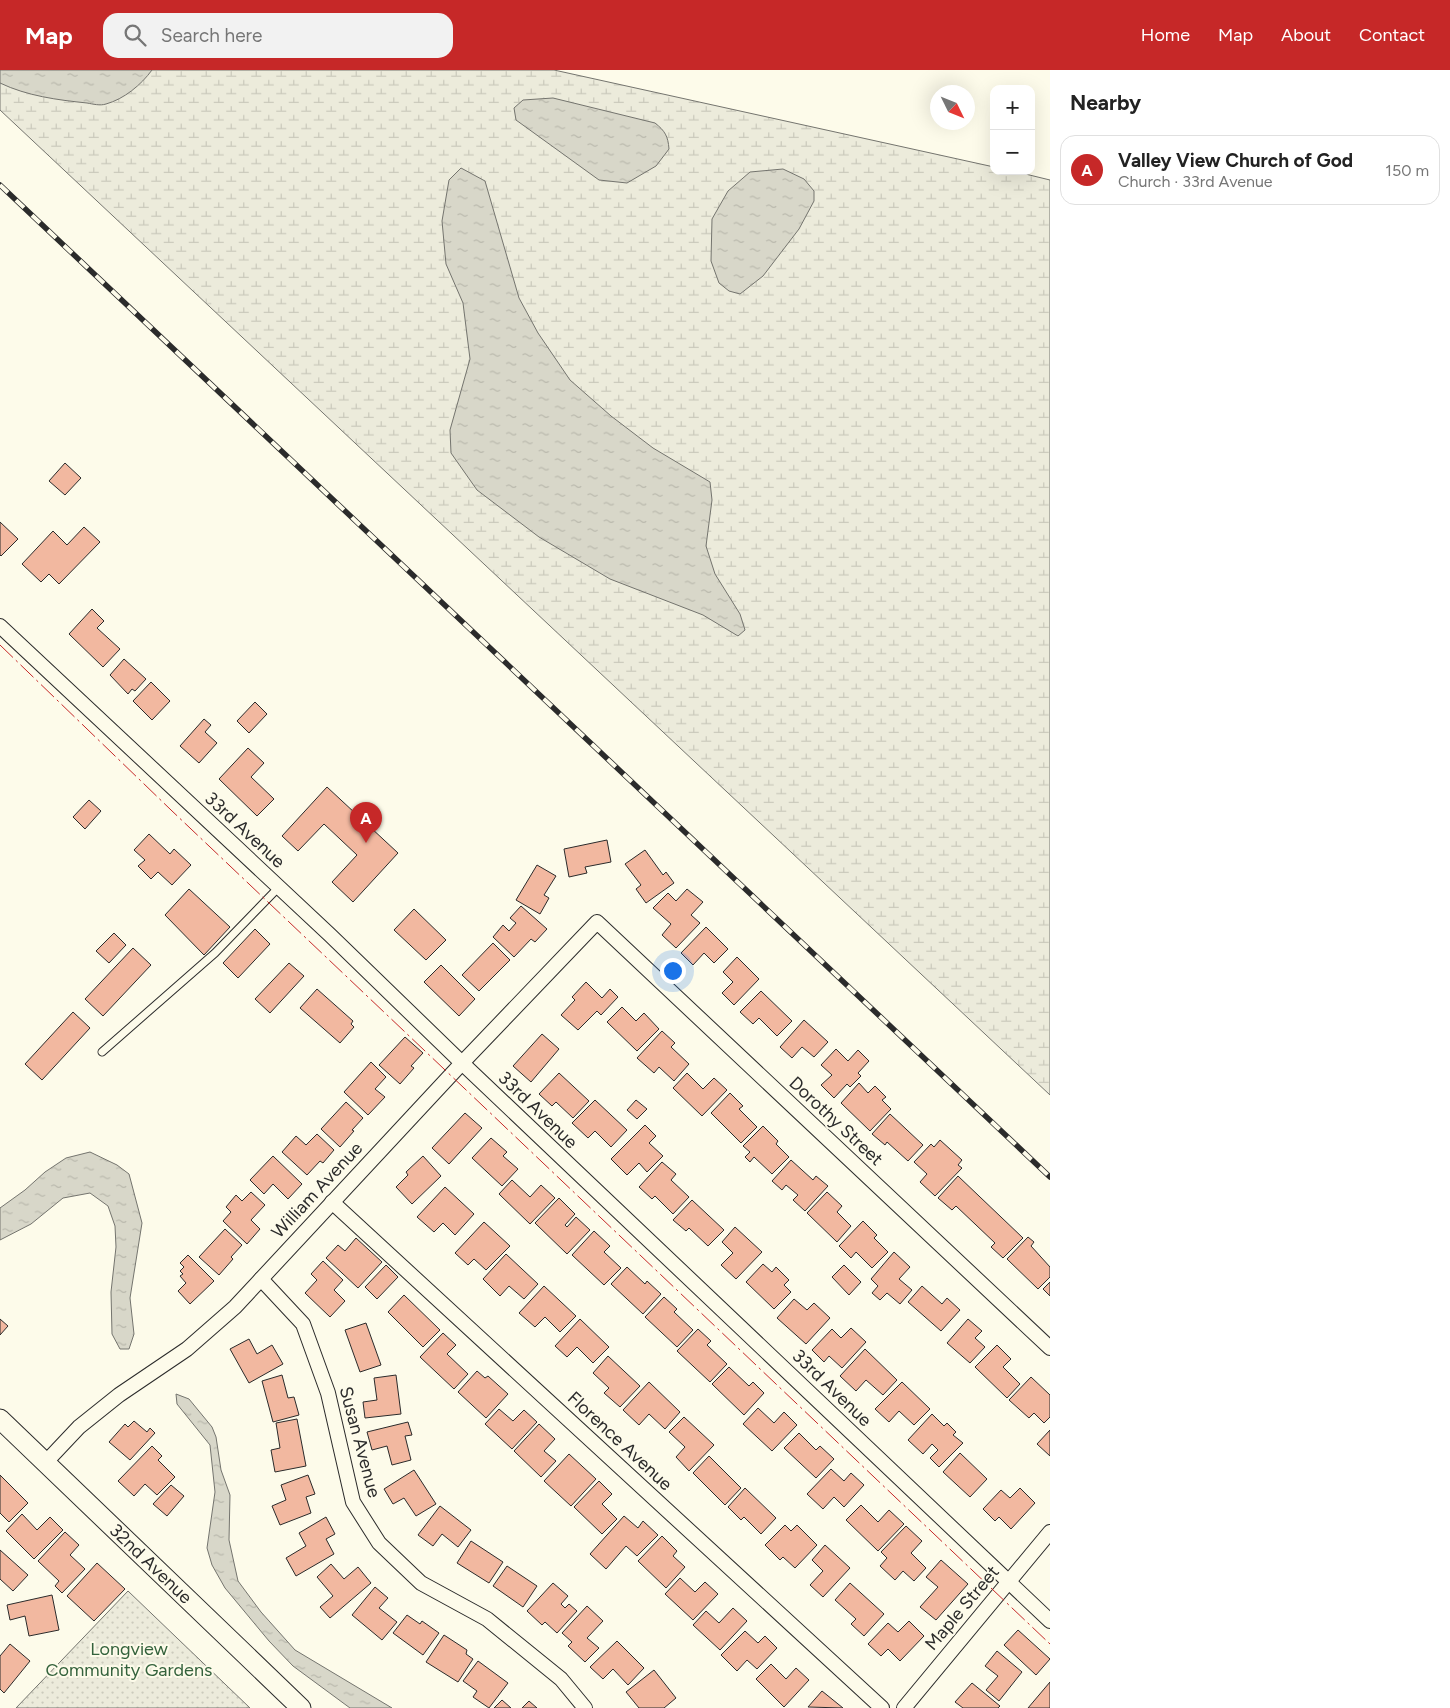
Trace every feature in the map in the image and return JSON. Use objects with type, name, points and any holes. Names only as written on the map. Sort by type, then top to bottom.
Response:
[{"type":"street","name":"33rd Avenue","points":[[0,626],[279,887],[1050,1621]]},
{"type":"street","name":"William Avenue","points":[[46,1462],[79,1427],[112,1400],[188,1349],[235,1307],[462,1063],[597,922]]},
{"type":"street","name":"Dorothy Street","points":[[597,922],[1050,1348]]},
{"type":"street","name":"Florence Avenue","points":[[332,1202],[882,1708]]},
{"type":"street","name":"Susan Avenue","points":[[261,1279],[303,1324],[328,1394],[353,1502],[378,1543],[421,1583],[487,1619],[561,1680],[586,1708]]},
{"type":"street","name":"32nd Avenue","points":[[0,1419],[301,1708]]},
{"type":"street","name":"Maple Street","points":[[904,1708],[1050,1532]]},
{"type":"lane","points":[[102,1052],[215,953],[279,887]]},
{"type":"green space","points":[[0,70],[554,70],[990,166],[990,175],[1029,175],[1050,180],[1050,1095],[0,110]]},
{"type":"green space","name":"Longview Community Gardens","points":[[128,1591],[250,1708],[16,1708]]},
{"type":"water","points":[[0,70],[152,70],[143,81],[126,95],[113,102],[96,105],[54,99],[10,87],[0,83]]},
{"type":"water","points":[[553,98],[655,123],[665,134],[669,149],[656,166],[627,183],[599,180],[516,120],[514,108],[523,100]]},
{"type":"water","points":[[461,168],[485,181],[519,298],[538,333],[570,380],[611,416],[653,448],[710,482],[712,500],[706,546],[715,574],[740,614],[745,630],[738,636],[703,615],[610,579],[539,537],[477,490],[451,453],[450,430],[470,359],[463,303],[446,264],[442,221],[449,180]]},
{"type":"water","points":[[783,169],[804,179],[814,191],[814,201],[799,229],[763,276],[740,294],[729,291],[719,283],[711,261],[712,219],[728,191],[750,172]]},
{"type":"water","points":[[90,1152],[117,1165],[129,1174],[142,1223],[130,1298],[134,1334],[129,1349],[120,1349],[112,1334],[111,1292],[116,1247],[115,1226],[108,1206],[90,1193],[63,1198],[31,1224],[0,1240],[0,1208],[25,1190],[45,1172],[66,1158]]},
{"type":"water","points":[[176,1394],[189,1399],[212,1427],[216,1437],[221,1470],[230,1495],[229,1540],[238,1581],[261,1612],[295,1650],[392,1708],[350,1708],[293,1666],[269,1641],[225,1588],[212,1565],[207,1548],[215,1492],[210,1445],[177,1404]]},
{"type":"building","points":[[65,463],[81,478],[65,495],[49,481]]},
{"type":"building","points":[[0,522],[18,539],[1,556],[0,555]]},
{"type":"building","points":[[84,527],[100,542],[59,584],[49,574],[41,582],[22,564],[53,531],[67,545]]},
{"type":"building","points":[[92,609],[104,621],[97,628],[120,649],[103,667],[69,634]]},
{"type":"building","points":[[124,659],[146,679],[135,691],[132,689],[128,694],[110,675]]},
{"type":"building","points":[[151,682],[170,701],[152,720],[133,701]]},
{"type":"building","points":[[255,702],[267,714],[249,733],[237,721]]},
{"type":"building","points":[[204,719],[211,725],[205,732],[217,743],[199,763],[180,746]]},
{"type":"building","points":[[248,748],[264,763],[251,777],[274,799],[257,816],[219,779]]},
{"type":"building","points":[[327,787],[398,853],[353,902],[332,882],[357,855],[324,824],[298,851],[282,836]]},
{"type":"building","points":[[89,800],[101,811],[85,829],[73,817]]},
{"type":"building","points":[[149,834],[170,854],[174,849],[191,865],[172,885],[158,872],[151,879],[138,866],[145,860],[134,850]]},
{"type":"building","points":[[607,840],[611,862],[585,867],[587,873],[569,877],[564,849]]},
{"type":"building","points":[[645,850],[663,875],[666,872],[674,883],[646,903],[636,889],[641,885],[625,864]]},
{"type":"building","points":[[537,865],[556,876],[544,895],[549,898],[540,914],[516,900]]},
{"type":"building","points":[[189,889],[230,927],[204,955],[165,915]]},
{"type":"building","points":[[687,889],[703,902],[691,915],[700,923],[676,948],[662,935],[671,924],[653,908],[668,893],[676,901]]},
{"type":"building","points":[[521,906],[547,929],[535,942],[531,939],[514,957],[493,937],[503,925],[509,931],[516,923],[510,918]]},
{"type":"building","points":[[414,909],[446,940],[426,960],[394,930]]},
{"type":"building","points":[[706,927],[728,949],[714,963],[704,953],[693,965],[681,953]]},
{"type":"building","points":[[255,929],[270,944],[238,978],[223,963]]},
{"type":"building","points":[[114,933],[126,945],[109,963],[96,951]]},
{"type":"building","points":[[493,943],[510,960],[479,991],[462,975]]},
{"type":"building","points":[[133,948],[151,965],[103,1016],[85,999]]},
{"type":"building","points":[[737,957],[759,979],[734,1005],[722,993],[733,982],[723,972]]},
{"type":"building","points":[[289,963],[304,976],[270,1013],[255,999]]},
{"type":"building","points":[[441,965],[475,999],[459,1016],[424,982]]},
{"type":"building","points":[[586,982],[602,998],[610,989],[618,997],[601,1015],[597,1011],[578,1030],[561,1015],[575,1000],[572,997]]},
{"type":"building","points":[[317,989],[353,1021],[351,1024],[354,1027],[340,1043],[300,1008]]},
{"type":"building","points":[[761,991],[792,1021],[777,1036],[759,1018],[753,1024],[740,1012]]},
{"type":"building","points":[[622,1007],[636,1021],[644,1013],[659,1029],[637,1051],[607,1022]]},
{"type":"building","points":[[73,1012],[90,1028],[42,1080],[25,1064]]},
{"type":"building","points":[[804,1020],[828,1042],[814,1057],[802,1047],[792,1058],[780,1047]]},
{"type":"building","points":[[662,1031],[675,1043],[671,1047],[689,1064],[674,1081],[659,1067],[654,1073],[637,1058]]},
{"type":"building","points":[[542,1034],[559,1049],[531,1082],[513,1066]]},
{"type":"building","points":[[405,1037],[423,1053],[411,1066],[414,1068],[400,1084],[379,1065]]},
{"type":"building","points":[[836,1049],[848,1061],[858,1050],[869,1061],[858,1073],[861,1076],[850,1087],[847,1084],[834,1098],[821,1085],[832,1075],[821,1065]]},
{"type":"building","points":[[371,1062],[386,1077],[375,1089],[385,1097],[368,1115],[344,1092]]},
{"type":"building","points":[[559,1073],[589,1101],[573,1118],[556,1102],[552,1106],[539,1094]]},
{"type":"building","points":[[687,1073],[703,1089],[714,1078],[727,1090],[702,1116],[673,1088]]},
{"type":"building","points":[[859,1083],[868,1093],[875,1086],[886,1097],[882,1100],[891,1109],[870,1131],[841,1103]]},
{"type":"building","points":[[730,1093],[743,1106],[739,1109],[757,1127],[741,1143],[711,1113]]},
{"type":"building","points":[[595,1100],[627,1130],[611,1147],[595,1131],[588,1138],[572,1123]]},
{"type":"building","points":[[636,1100],[647,1109],[637,1119],[627,1110]]},
{"type":"building","points":[[346,1102],[363,1118],[340,1147],[321,1129]]},
{"type":"building","points":[[465,1113],[482,1128],[449,1164],[432,1148]]},
{"type":"building","points":[[890,1114],[923,1145],[908,1161],[887,1142],[885,1145],[872,1134]]},
{"type":"building","points":[[645,1125],[656,1136],[649,1143],[663,1156],[647,1172],[639,1163],[627,1175],[611,1159]]},
{"type":"building","points":[[763,1126],[778,1141],[776,1144],[789,1157],[772,1174],[754,1157],[750,1162],[745,1157],[750,1152],[743,1146]]},
{"type":"building","points":[[317,1134],[334,1150],[323,1163],[320,1161],[307,1175],[282,1152],[296,1136],[306,1145]]},
{"type":"building","points":[[491,1138],[507,1152],[503,1156],[518,1169],[502,1186],[472,1158]]},
{"type":"building","points":[[940,1140],[962,1160],[958,1165],[962,1168],[935,1196],[920,1182],[927,1174],[914,1162],[931,1144],[934,1147]]},
{"type":"building","points":[[273,1156],[302,1184],[288,1199],[273,1184],[264,1194],[250,1180]]},
{"type":"building","points":[[423,1156],[441,1176],[412,1204],[396,1187],[408,1175],[406,1172]]},
{"type":"building","points":[[791,1160],[813,1180],[816,1176],[828,1186],[805,1211],[793,1200],[798,1195],[786,1185],[782,1190],[772,1181]]},
{"type":"building","points":[[662,1162],[676,1174],[671,1180],[689,1197],[673,1214],[655,1196],[652,1199],[639,1187]]},
{"type":"building","points":[[958,1176],[1023,1238],[1003,1258],[991,1247],[995,1243],[956,1206],[952,1210],[938,1198]]},
{"type":"building","points":[[512,1180],[530,1197],[541,1185],[555,1198],[530,1224],[499,1194]]},
{"type":"building","points":[[445,1187],[474,1214],[455,1235],[443,1223],[434,1232],[417,1217]]},
{"type":"building","points":[[251,1192],[265,1205],[251,1220],[260,1229],[247,1244],[223,1221],[231,1212],[226,1207],[236,1195],[242,1201]]},
{"type":"building","points":[[827,1192],[842,1206],[837,1212],[851,1226],[837,1242],[807,1213]]},
{"type":"building","points":[[559,1198],[575,1214],[565,1225],[567,1227],[576,1217],[590,1230],[567,1254],[535,1223]]},
{"type":"building","points":[[692,1200],[724,1230],[708,1246],[689,1228],[686,1231],[673,1220]]},
{"type":"building","points":[[863,1221],[877,1235],[874,1238],[888,1252],[872,1268],[856,1252],[851,1258],[839,1246]]},
{"type":"building","points":[[484,1222],[510,1246],[486,1270],[474,1259],[468,1265],[455,1253]]},
{"type":"building","points":[[735,1227],[762,1252],[736,1279],[721,1265],[733,1253],[722,1242]]},
{"type":"building","points":[[225,1229],[242,1245],[219,1275],[199,1257]]},
{"type":"building","points":[[594,1231],[610,1246],[604,1252],[621,1268],[604,1285],[572,1255]]},
{"type":"building","points":[[1028,1237],[1034,1242],[1031,1246],[1050,1267],[1050,1277],[1038,1289],[1007,1259]]},
{"type":"building","points":[[356,1238],[382,1262],[358,1288],[326,1258],[338,1245],[345,1251]]},
{"type":"building","points":[[894,1252],[910,1267],[899,1279],[912,1290],[900,1304],[887,1293],[880,1300],[872,1293],[878,1286],[871,1279]]},
{"type":"building","points":[[506,1254],[538,1284],[524,1299],[509,1286],[500,1296],[483,1279]]},
{"type":"building","points":[[188,1255],[214,1281],[190,1304],[178,1291],[186,1283],[180,1276],[183,1274],[180,1271],[184,1267],[180,1263]]},
{"type":"building","points":[[323,1261],[343,1280],[334,1290],[345,1301],[330,1317],[305,1293],[317,1280],[311,1274]]},
{"type":"building","points":[[763,1264],[772,1272],[776,1267],[789,1280],[784,1285],[791,1292],[774,1309],[746,1282]]},
{"type":"building","points":[[386,1265],[398,1277],[377,1299],[365,1287]]},
{"type":"building","points":[[844,1265],[861,1282],[849,1295],[832,1277]]},
{"type":"building","points":[[627,1267],[645,1284],[647,1281],[661,1294],[643,1314],[611,1284]]},
{"type":"building","points":[[1050,1282],[1050,1296],[1043,1289]]},
{"type":"building","points":[[544,1286],[576,1316],[560,1332],[545,1317],[535,1327],[519,1313]]},
{"type":"building","points":[[922,1286],[942,1304],[947,1298],[960,1310],[941,1331],[908,1302]]},
{"type":"building","points":[[404,1295],[440,1330],[423,1347],[388,1312]]},
{"type":"building","points":[[664,1297],[677,1309],[674,1312],[693,1330],[677,1347],[645,1317]]},
{"type":"building","points":[[794,1299],[807,1310],[814,1303],[830,1318],[806,1344],[777,1318]]},
{"type":"building","points":[[0,1319],[8,1326],[0,1335]]},
{"type":"building","points":[[580,1319],[609,1347],[593,1363],[577,1347],[567,1357],[555,1346]]},
{"type":"building","points":[[968,1319],[982,1331],[975,1338],[985,1347],[970,1363],[947,1343]]},
{"type":"building","points":[[366,1323],[381,1365],[360,1372],[345,1330]]},
{"type":"building","points":[[851,1328],[866,1342],[842,1368],[829,1356],[824,1362],[812,1350],[832,1329],[841,1338]]},
{"type":"building","points":[[698,1329],[711,1341],[707,1345],[727,1364],[710,1382],[677,1351]]},
{"type":"building","points":[[443,1333],[456,1345],[447,1354],[468,1374],[454,1389],[420,1357]]},
{"type":"building","points":[[249,1339],[257,1354],[272,1345],[283,1364],[249,1383],[230,1349]]},
{"type":"building","points":[[997,1345],[1011,1359],[1003,1367],[1020,1384],[1007,1398],[975,1367]]},
{"type":"building","points":[[865,1349],[897,1380],[883,1395],[866,1380],[856,1391],[840,1376]]},
{"type":"building","points":[[608,1356],[640,1386],[620,1407],[604,1393],[609,1388],[593,1373]]},
{"type":"building","points":[[729,1367],[749,1386],[753,1382],[764,1393],[744,1415],[712,1384]]},
{"type":"building","points":[[477,1371],[485,1378],[488,1376],[508,1394],[486,1418],[458,1392]]},
{"type":"building","points":[[282,1375],[288,1398],[294,1397],[299,1415],[273,1422],[262,1381]]},
{"type":"building","points":[[396,1375],[401,1414],[365,1418],[363,1402],[377,1400],[374,1378]]},
{"type":"building","points":[[1031,1377],[1050,1395],[1050,1417],[1044,1423],[1034,1413],[1029,1418],[1009,1400]]},
{"type":"building","points":[[649,1382],[680,1412],[665,1429],[649,1414],[639,1425],[623,1410]]},
{"type":"building","points":[[902,1382],[930,1409],[914,1425],[899,1411],[889,1422],[875,1409]]},
{"type":"building","points":[[758,1408],[774,1423],[784,1412],[797,1425],[772,1451],[743,1424]]},
{"type":"building","points":[[499,1409],[513,1421],[524,1410],[537,1422],[512,1449],[485,1424]]},
{"type":"building","points":[[932,1414],[944,1426],[947,1423],[956,1432],[953,1435],[963,1443],[939,1467],[930,1458],[938,1450],[932,1444],[923,1454],[908,1440]]},
{"type":"building","points":[[684,1417],[714,1445],[689,1471],[676,1457],[685,1447],[669,1432]]},
{"type":"building","points":[[297,1419],[306,1466],[275,1472],[271,1450],[280,1448],[276,1423]]},
{"type":"building","points":[[134,1421],[147,1432],[150,1428],[155,1433],[130,1460],[109,1442],[125,1424],[128,1427]]},
{"type":"building","points":[[408,1422],[412,1435],[405,1436],[411,1460],[392,1465],[387,1446],[372,1450],[367,1432]]},
{"type":"building","points":[[539,1424],[555,1439],[544,1451],[556,1461],[541,1477],[514,1451]]},
{"type":"building","points":[[1050,1430],[1050,1456],[1037,1444]]},
{"type":"building","points":[[799,1433],[816,1450],[820,1446],[834,1459],[816,1478],[784,1448]]},
{"type":"building","points":[[152,1446],[162,1456],[158,1460],[175,1477],[157,1495],[145,1484],[134,1496],[118,1481]]},
{"type":"building","points":[[960,1453],[987,1479],[970,1497],[943,1472]]},
{"type":"building","points":[[569,1454],[596,1479],[571,1506],[544,1481]]},
{"type":"building","points":[[709,1456],[741,1488],[725,1505],[693,1473]]},
{"type":"building","points":[[831,1469],[844,1481],[851,1473],[864,1485],[844,1507],[834,1497],[823,1509],[807,1494]]},
{"type":"building","points":[[414,1470],[436,1504],[416,1516],[404,1498],[393,1504],[384,1489]]},
{"type":"building","points":[[0,1475],[28,1503],[9,1522],[0,1513]]},
{"type":"building","points":[[308,1475],[315,1494],[306,1497],[311,1513],[280,1525],[272,1506],[286,1500],[281,1485]]},
{"type":"building","points":[[599,1481],[612,1494],[602,1504],[617,1519],[602,1534],[574,1507]]},
{"type":"building","points":[[171,1485],[184,1496],[167,1516],[153,1504]]},
{"type":"building","points":[[745,1488],[776,1518],[761,1534],[744,1517],[741,1520],[728,1507]]},
{"type":"building","points":[[1020,1488],[1035,1503],[1011,1529],[999,1517],[995,1521],[983,1509],[1001,1490],[1010,1498]]},
{"type":"building","points":[[861,1505],[878,1522],[889,1510],[904,1524],[878,1551],[846,1520]]},
{"type":"building","points":[[440,1506],[471,1530],[458,1547],[442,1534],[433,1546],[418,1535]]},
{"type":"building","points":[[22,1514],[37,1530],[50,1517],[63,1530],[34,1559],[6,1531]]},
{"type":"building","points":[[624,1516],[638,1528],[643,1521],[658,1535],[637,1556],[626,1546],[606,1569],[590,1554]]},
{"type":"building","points":[[326,1517],[335,1534],[326,1539],[334,1554],[296,1576],[286,1558],[306,1546],[299,1533]]},
{"type":"building","points":[[785,1525],[791,1531],[797,1525],[817,1545],[795,1568],[783,1557],[780,1560],[765,1545]]},
{"type":"building","points":[[906,1526],[922,1541],[911,1553],[926,1568],[914,1581],[903,1571],[895,1580],[880,1566],[887,1558],[881,1552]]},
{"type":"building","points":[[65,1532],[79,1545],[70,1555],[85,1569],[62,1593],[55,1586],[59,1581],[38,1561]]},
{"type":"building","points":[[662,1536],[677,1551],[673,1556],[685,1567],[666,1588],[638,1561]]},
{"type":"building","points":[[471,1541],[503,1562],[489,1583],[457,1563]]},
{"type":"building","points":[[825,1545],[850,1568],[823,1597],[810,1585],[823,1571],[812,1560]]},
{"type":"building","points":[[0,1550],[28,1575],[13,1591],[0,1579]]},
{"type":"building","points":[[941,1560],[968,1584],[936,1620],[920,1607],[938,1587],[926,1577]]},
{"type":"building","points":[[97,1563],[125,1589],[94,1621],[67,1596]]},
{"type":"building","points":[[331,1564],[344,1579],[358,1567],[371,1583],[330,1618],[320,1607],[333,1596],[317,1577]]},
{"type":"building","points":[[507,1566],[537,1586],[523,1607],[493,1586]]},
{"type":"building","points":[[680,1578],[695,1592],[705,1582],[718,1594],[693,1620],[665,1594]]},
{"type":"building","points":[[553,1583],[568,1596],[561,1604],[565,1608],[569,1604],[577,1611],[557,1633],[545,1622],[542,1625],[527,1611]]},
{"type":"building","points":[[850,1583],[884,1614],[864,1636],[851,1624],[856,1619],[835,1600]]},
{"type":"building","points":[[375,1587],[388,1598],[379,1608],[397,1622],[382,1640],[352,1615]]},
{"type":"building","points":[[52,1595],[59,1630],[29,1636],[25,1616],[10,1620],[7,1605]]},
{"type":"building","points":[[587,1606],[603,1621],[587,1638],[599,1648],[585,1662],[568,1646],[572,1642],[562,1633]]},
{"type":"building","points":[[733,1608],[747,1621],[720,1650],[693,1625],[706,1611],[719,1623]]},
{"type":"building","points":[[407,1615],[420,1624],[422,1621],[439,1633],[423,1655],[393,1633]]},
{"type":"building","points":[[909,1621],[924,1636],[900,1661],[888,1649],[881,1656],[868,1644],[888,1623],[898,1632]]},
{"type":"building","points":[[1018,1630],[1050,1659],[1036,1675],[1004,1645]]},
{"type":"building","points":[[745,1631],[758,1643],[765,1636],[777,1648],[757,1669],[747,1660],[737,1671],[721,1655]]},
{"type":"building","points":[[444,1635],[467,1650],[466,1654],[473,1659],[458,1682],[426,1662]]},
{"type":"building","points":[[617,1641],[644,1668],[628,1685],[613,1669],[603,1679],[590,1667]]},
{"type":"building","points":[[10,1644],[30,1661],[4,1693],[0,1689],[0,1656]]},
{"type":"building","points":[[997,1651],[1022,1672],[999,1701],[986,1690],[998,1676],[985,1666]]},
{"type":"building","points":[[478,1661],[508,1683],[489,1708],[473,1697],[477,1691],[463,1681]]},
{"type":"building","points":[[771,1664],[786,1679],[796,1668],[809,1680],[784,1707],[756,1679]]},
{"type":"building","points":[[654,1670],[676,1698],[664,1708],[639,1708],[626,1692]]},
{"type":"building","points":[[1050,1682],[1050,1708],[1028,1708]]},
{"type":"building","points":[[972,1683],[1000,1706],[998,1708],[963,1708],[955,1702]]},
{"type":"building","points":[[822,1691],[843,1708],[808,1707]]},
{"type":"building","points":[[502,1700],[511,1708],[494,1708]]},
{"type":"building","points":[[529,1701],[537,1708],[522,1708]]},
{"type":"railway","points":[[0,185],[1050,1177]]},
{"type":"power","points":[[0,645],[171,810],[1050,1644]]},
{"type":"place","name":"Valley View Church of God","points":[[366,843]]}]
